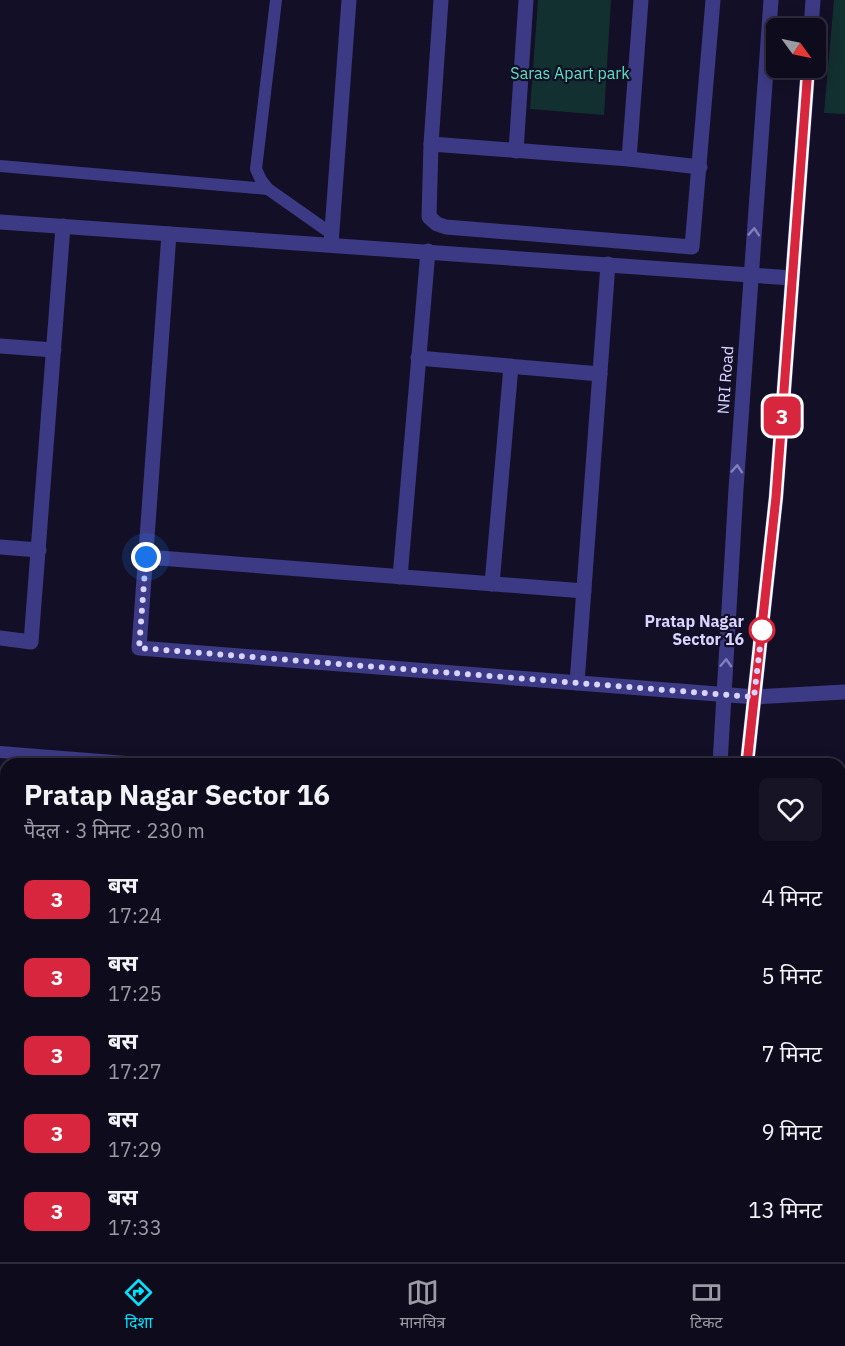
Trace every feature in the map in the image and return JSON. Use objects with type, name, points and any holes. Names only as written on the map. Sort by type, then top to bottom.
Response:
[{"type":"street","points":[[331,239],[349,0]]},
{"type":"street","points":[[441,0],[431,144],[429,217],[437,224],[692,248],[713,0]]},
{"type":"street","points":[[516,151],[526,0]]},
{"type":"street","points":[[629,159],[641,0]]},
{"type":"street","name":"NRI Road","points":[[720,758],[771,0]]},
{"type":"street","points":[[811,18],[813,0]]},
{"type":"street","points":[[748,758],[776,497],[807,78]]},
{"type":"street","points":[[431,144],[629,159],[700,167]]},
{"type":"street","points":[[0,222],[169,234],[331,239],[428,251],[792,278]]},
{"type":"street","points":[[0,638],[31,642],[63,226]]},
{"type":"street","points":[[169,234],[139,648],[754,697],[845,692]]},
{"type":"street","points":[[400,577],[428,251]]},
{"type":"street","points":[[577,683],[608,264]]},
{"type":"street","points":[[0,346],[54,350]]},
{"type":"street","points":[[418,358],[600,374]]},
{"type":"street","points":[[492,584],[511,366]]},
{"type":"street","points":[[0,547],[39,550]]},
{"type":"street","points":[[146,557],[584,591]]},
{"type":"lane","points":[[276,0],[256,170],[268,189],[331,239]]},
{"type":"lane","points":[[0,166],[268,189]]},
{"type":"lane","points":[[0,752],[76,758]]},
{"type":"green space","name":"Saras Apart park","points":[[538,0],[611,0],[604,115],[530,109]]},
{"type":"green space","points":[[834,0],[845,0],[845,114],[824,113]]},
{"type":"bus line","name":"3","points":[[748,758],[776,497],[807,78]]},
{"type":"place","name":"Pratap Nagar Sector 16","points":[[762,630]]},
{"type":"route","points":[[146,557],[139,648],[754,697],[762,630]]}]
